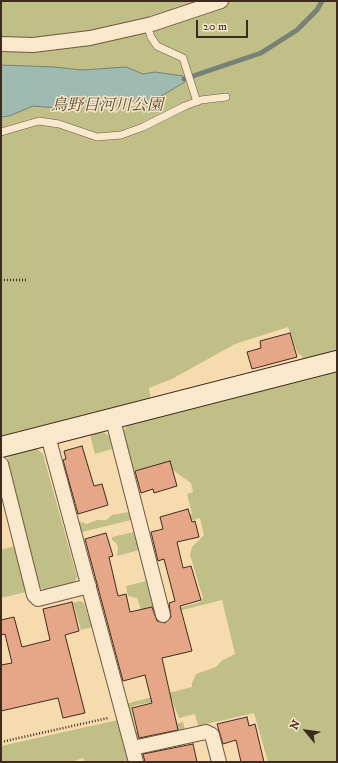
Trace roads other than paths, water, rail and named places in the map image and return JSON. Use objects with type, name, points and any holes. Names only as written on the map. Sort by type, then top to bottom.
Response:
[{"type":"street","points":[[1,44],[33,45],[90,38],[147,25],[221,1]]},
{"type":"street","points":[[1,447],[113,420],[337,361]]},
{"type":"street","points":[[113,420],[164,615]]},
{"type":"street","points":[[48,436],[136,762]]},
{"type":"street","points":[[1,464],[34,595],[38,599],[88,586]]},
{"type":"street","points":[[132,748],[206,732],[212,735],[219,762]]},
{"type":"lane","points":[[147,25],[151,37],[157,46],[183,58],[187,66],[197,102]]},
{"type":"lane","points":[[1,132],[39,121],[59,124],[97,137],[121,135],[143,127],[197,102],[226,97]]},
{"type":"water","points":[[1,65],[54,67],[82,70],[126,67],[143,74],[155,72],[183,76],[185,82],[153,101],[142,105],[130,100],[115,99],[100,104],[86,103],[58,108],[33,106],[9,116],[1,117]]},
{"type":"waterway","points":[[184,79],[261,53],[297,30],[317,10],[322,1]]},
{"type":"park label","name":"鳥野目河川公園","points":[[107,107]]}]
